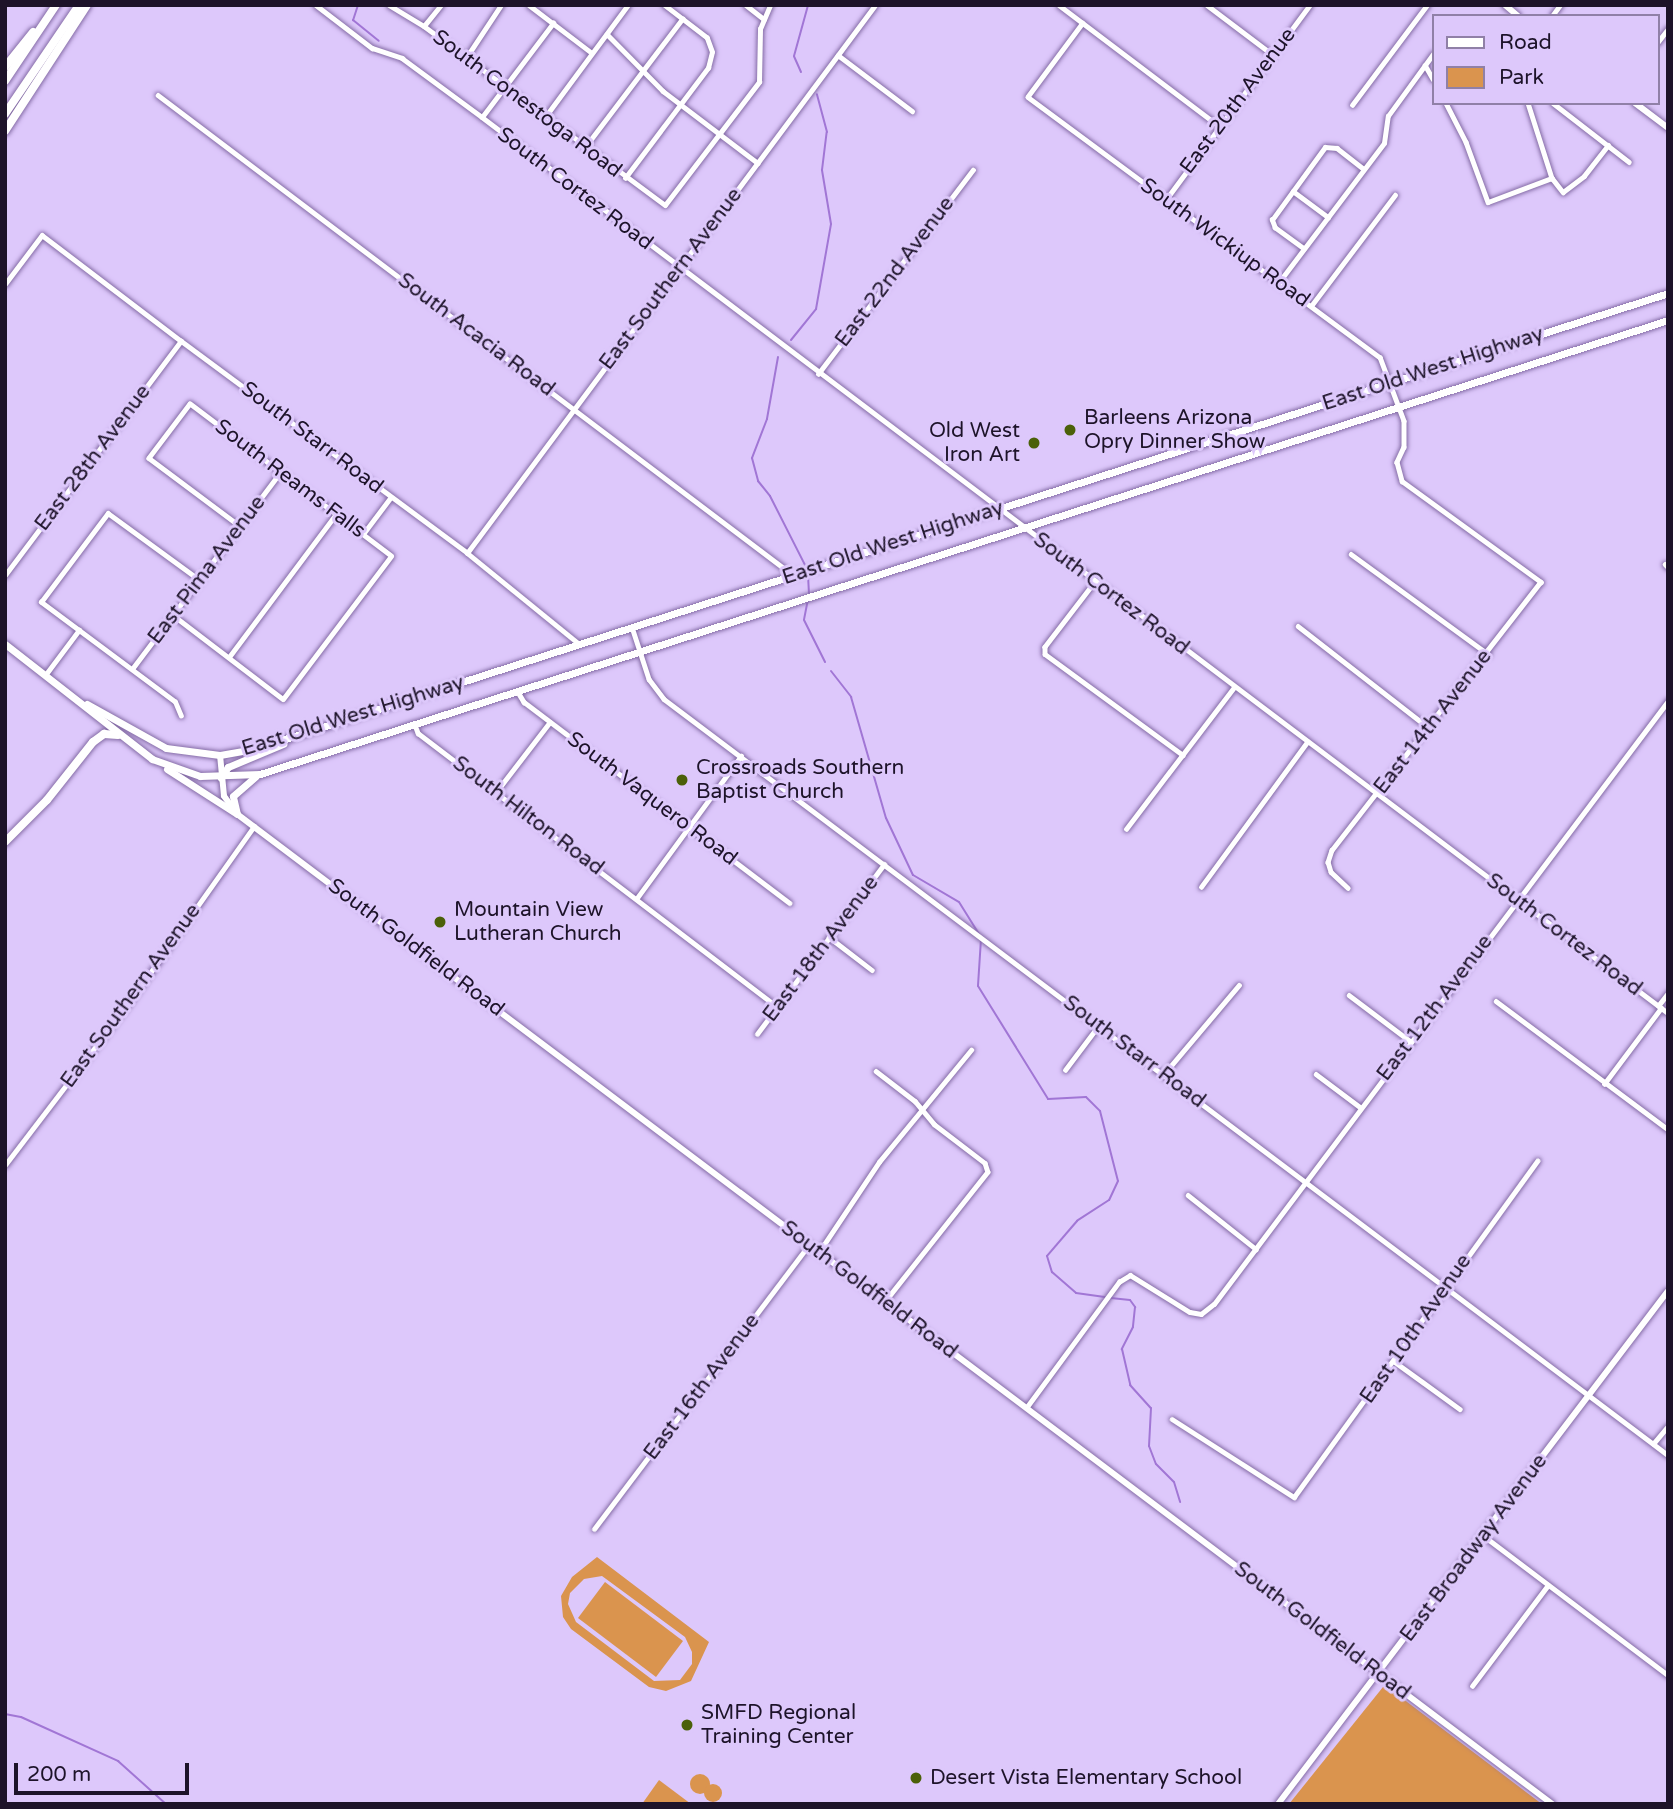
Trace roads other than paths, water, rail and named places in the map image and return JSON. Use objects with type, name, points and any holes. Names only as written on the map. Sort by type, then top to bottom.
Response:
[{"type":"highway","points":[[5,67],[56,5]]},
{"type":"highway","points":[[5,81],[56,5]]},
{"type":"highway","points":[[5,114],[79,5]]},
{"type":"highway","points":[[5,131],[87,5]]},
{"type":"highway","points":[[5,842],[47,800],[97,738],[118,735]]},
{"type":"main road","points":[[1638,105],[1668,128]]},
{"type":"main road","name":"East Old West Highway","points":[[83,702],[148,741],[185,752],[220,755],[302,734],[1668,293]]},
{"type":"main road","name":"East Old West Highway","points":[[83,702],[118,735],[152,758],[200,776],[221,778],[260,774],[1668,320]]},
{"type":"main road","points":[[5,644],[83,702]]},
{"type":"main road","points":[[221,778],[233,765],[302,734]]},
{"type":"main road","name":"South Goldfield Road","points":[[220,755],[224,796],[237,814],[1552,1804]]},
{"type":"main road","points":[[152,758],[237,814]]},
{"type":"main road","points":[[237,814],[232,801],[235,790],[260,774]]},
{"type":"main road","name":"East Broadway Avenue","points":[[1278,1804],[1668,1292]]},
{"type":"street","name":"South Cortez Road","points":[[316,5],[372,48],[402,58],[482,117],[679,269],[1668,1013]]},
{"type":"street","name":"South Conestoga Road","points":[[389,5],[424,26],[664,205],[720,134]]},
{"type":"street","points":[[424,26],[441,5]]},
{"type":"street","points":[[466,58],[500,5]]},
{"type":"street","points":[[529,5],[592,53]]},
{"type":"street","points":[[545,117],[628,5]]},
{"type":"street","points":[[625,178],[708,68],[712,52],[707,38],[664,5]]},
{"type":"street","points":[[746,5],[764,19]]},
{"type":"street","points":[[720,134],[759,82],[764,19],[770,5]]},
{"type":"street","name":"East Southern Avenue","points":[[467,553],[876,5]]},
{"type":"street","points":[[1059,5],[1219,126]]},
{"type":"street","points":[[1207,5],[1273,55]]},
{"type":"street","name":"East 20th Avenue","points":[[1167,198],[1310,5]]},
{"type":"street","points":[[1352,105],[1427,5]]},
{"type":"street","points":[[585,148],[682,19]]},
{"type":"street","points":[[482,117],[553,23]]},
{"type":"street","name":"South Wickiup Road","points":[[1083,23],[1028,97],[1380,358],[1406,433],[1396,462],[1402,481],[1541,582]]},
{"type":"street","points":[[607,34],[681,105],[758,163]]},
{"type":"street","points":[[838,55],[912,111]]},
{"type":"street","points":[[1279,282],[1364,169],[1388,133],[1388,116],[1432,55]]},
{"type":"street","points":[[1425,65],[1432,77]]},
{"type":"street","name":"South Acacia Road","points":[[158,95],[793,575]]},
{"type":"street","points":[[1447,105],[1488,202],[1552,178]]},
{"type":"street","points":[[1529,105],[1552,178],[1563,192],[1584,176],[1608,145]]},
{"type":"street","points":[[1556,105],[1629,162]]},
{"type":"street","points":[[1304,250],[1275,228],[1272,220],[1293,191],[1329,146],[1364,169]]},
{"type":"street","name":"East 22nd Avenue","points":[[818,374],[973,170]]},
{"type":"street","points":[[1293,191],[1328,217]]},
{"type":"street","points":[[1311,306],[1395,195]]},
{"type":"street","name":"South Starr Road","points":[[5,284],[42,235],[467,553],[579,644]]},
{"type":"street","name":"East 28th Avenue","points":[[5,575],[181,341]]},
{"type":"street","name":"South Reams Falls","points":[[229,657],[283,699],[391,556],[190,404],[149,458],[240,526]]},
{"type":"street","name":"East Pima Avenue","points":[[132,669],[281,471]]},
{"type":"street","points":[[363,534],[391,497]]},
{"type":"street","points":[[181,716],[175,702],[41,602],[108,513],[200,580]]},
{"type":"street","points":[[173,615],[229,657],[336,514]]},
{"type":"street","points":[[1351,554],[1488,654]]},
{"type":"street","points":[[1095,582],[1045,647],[1045,654],[1183,755]]},
{"type":"street","name":"East 14th Avenue","points":[[1348,888],[1328,862],[1332,850],[1488,654],[1541,582]]},
{"type":"street","points":[[1298,626],[1429,728]]},
{"type":"street","name":"South Starr Road","points":[[632,628],[658,693],[1668,1455]]},
{"type":"street","points":[[46,674],[79,630]]},
{"type":"street","points":[[1126,830],[1234,687]]},
{"type":"street","name":"South Vaquero Road","points":[[517,692],[550,722],[790,904]]},
{"type":"street","name":"East 12th Avenue","points":[[1026,1408],[1119,1282],[1130,1275],[1190,1312],[1201,1314],[1214,1304],[1668,701]]},
{"type":"street","points":[[496,792],[550,722]]},
{"type":"street","name":"South Hilton Road","points":[[415,725],[418,733],[778,1007]]},
{"type":"street","points":[[1200,887],[1307,742]]},
{"type":"street","points":[[637,898],[691,828],[741,756]]},
{"type":"street","name":"East Southern Avenue","points":[[5,1164],[131,1000],[254,826]]},
{"type":"street","name":"East 18th Avenue","points":[[757,1034],[884,864]]},
{"type":"street","points":[[829,937],[872,970]]},
{"type":"street","points":[[1164,1074],[1239,985]]},
{"type":"street","points":[[1604,1084],[1668,993]]},
{"type":"street","points":[[1349,995],[1410,1041]]},
{"type":"street","points":[[1496,1001],[1604,1084],[1668,1129]]},
{"type":"street","points":[[1065,1070],[1099,1025]]},
{"type":"street","points":[[819,1252],[879,1162],[971,1050]]},
{"type":"street","points":[[876,1071],[985,1163],[988,1172],[985,1182],[884,1302]]},
{"type":"street","points":[[1316,1074],[1360,1107]]},
{"type":"street","name":"East 10th Avenue","points":[[1172,1419],[1294,1497],[1395,1362],[1537,1161]]},
{"type":"street","points":[[1188,1195],[1256,1249]]},
{"type":"street","name":"East 16th Avenue","points":[[594,1529],[809,1244]]},
{"type":"street","points":[[1395,1362],[1460,1409]]},
{"type":"street","points":[[1653,1444],[1668,1426]]},
{"type":"street","points":[[1483,1536],[1668,1675]]},
{"type":"street","points":[[1472,1686],[1548,1585]]},
{"type":"waterway","points":[[358,5],[353,20],[379,41]]},
{"type":"waterway","points":[[801,72],[794,56],[808,5]]},
{"type":"waterway","points":[[791,340],[816,309],[831,224],[822,170],[827,132],[817,94]]},
{"type":"waterway","points":[[778,357],[767,419],[752,458],[758,481],[770,496],[807,569]]},
{"type":"waterway","points":[[808,575],[809,593]]},
{"type":"waterway","points":[[808,599],[804,620],[825,662]]},
{"type":"waterway","points":[[831,671],[851,697],[886,818],[913,875],[959,902],[979,934]]},
{"type":"waterway","points":[[981,939],[978,986],[1048,1099],[1086,1097],[1100,1111],[1118,1181],[1109,1200],[1077,1221],[1047,1256],[1052,1272],[1076,1293],[1105,1297]]},
{"type":"waterway","points":[[1111,1298],[1130,1300],[1135,1307],[1133,1327],[1122,1349],[1130,1385],[1151,1408],[1149,1446],[1156,1464],[1174,1482],[1180,1502]]},
{"type":"waterway","points":[[5,1714],[21,1717],[118,1761],[166,1804]]},
{"type":"place","name":"Barleens Arizona Opry Dinner Show","points":[[1070,430]]},
{"type":"place","name":"Old West Iron Art","points":[[1034,443]]},
{"type":"place","name":"Crossroads Southern Baptist Church","points":[[682,780]]},
{"type":"place","name":"Mountain View Lutheran Church","points":[[440,922]]},
{"type":"place","name":"SMFD Regional Training Center","points":[[687,1725]]},
{"type":"place","name":"Desert Vista Elementary School","points":[[916,1778]]}]
